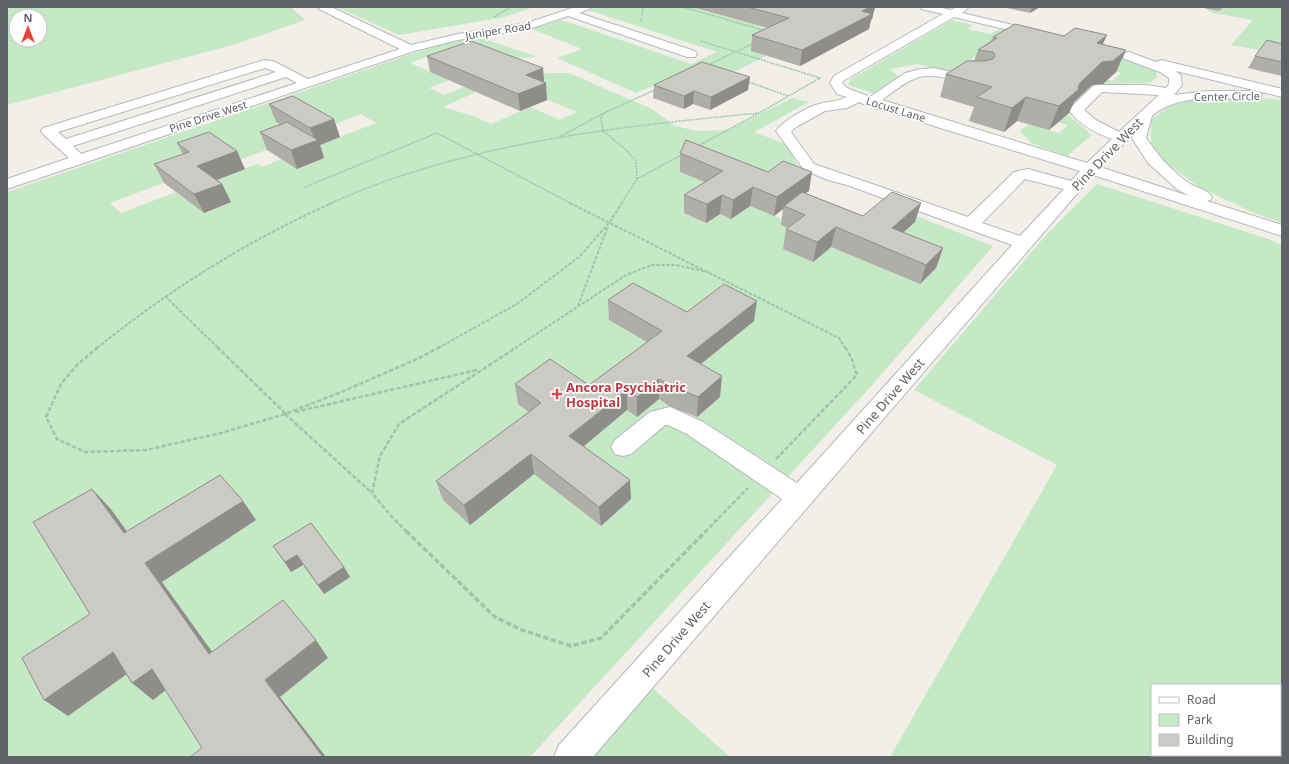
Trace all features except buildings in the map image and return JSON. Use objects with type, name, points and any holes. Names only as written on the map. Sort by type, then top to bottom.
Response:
[{"type":"lane","points":[[323,7],[410,49]]},
{"type":"lane","name":"Juniper Road","points":[[410,49],[458,37],[529,26],[584,7]]},
{"type":"lane","points":[[925,7],[958,10],[1049,37]]},
{"type":"lane","name":"Locust Lane","points":[[958,10],[838,79],[836,84],[839,89],[847,94],[1082,178]]},
{"type":"lane","points":[[569,13],[691,54]]},
{"type":"lane","name":"Pine Drive West","points":[[7,184],[410,49]]},
{"type":"lane","points":[[1115,53],[1170,68],[1175,76],[1176,85],[1169,92],[1104,88],[1098,89],[1076,110],[1080,115],[1102,131],[1121,138]]},
{"type":"lane","points":[[78,159],[48,131],[264,64],[269,64],[307,83]]},
{"type":"lane","name":"Center Circle","points":[[1170,68],[1282,93]]},
{"type":"lane","points":[[980,78],[953,77],[935,72],[909,76],[864,100],[842,106],[822,107],[791,124],[783,131],[809,167],[834,177],[852,181],[1024,244]]},
{"type":"lane","points":[[63,145],[287,73]]},
{"type":"lane","name":"Pine Drive West","points":[[572,757],[1082,178],[1146,113],[1169,92]]},
{"type":"lane","name":"Center Circle","points":[[1146,113],[1171,99],[1200,95],[1261,95],[1282,98]]},
{"type":"lane","points":[[1146,113],[1139,138],[1153,160],[1183,186],[1245,220]]},
{"type":"lane","points":[[971,224],[1020,175],[1028,174],[1082,178],[1282,231]]},
{"type":"lane","points":[[623,447],[658,418],[670,416],[694,428],[800,498]]},
{"type":"path","points":[[641,23],[643,7]]},
{"type":"path","points":[[683,7],[767,31]]},
{"type":"path","points":[[285,414],[415,360],[470,332],[517,304],[580,256],[609,223],[637,179],[820,78],[700,41]]},
{"type":"path","points":[[713,69],[706,66],[755,43]]},
{"type":"path","points":[[743,80],[788,96]]},
{"type":"path","points":[[558,137],[604,113],[657,89]]},
{"type":"path","points":[[604,113],[601,118],[603,131],[636,161],[637,179]]},
{"type":"path","points":[[480,370],[285,414],[221,433],[146,450],[85,452],[56,439],[46,417],[60,385],[77,365],[165,296],[240,248],[311,212],[373,184],[475,154],[558,137],[690,119],[758,113]]},
{"type":"path","points":[[304,188],[436,133],[609,223],[708,272]]},
{"type":"path","points":[[578,306],[609,223]]},
{"type":"path","points":[[165,296],[285,414],[372,493]]},
{"type":"green space","points":[[7,7],[291,7],[305,20],[236,44],[7,105]]},
{"type":"green space","points":[[336,7],[534,7],[505,17],[399,35]]},
{"type":"green space","points":[[694,7],[787,34],[752,51],[766,56],[732,73],[702,65],[636,93],[557,58],[582,49],[532,29],[562,20],[691,64],[717,52],[588,10],[587,8]]},
{"type":"green space","points":[[1203,7],[1282,7],[1282,54],[1231,45],[1253,20],[1213,13]]},
{"type":"green space","points":[[952,20],[973,25],[967,29],[991,34],[999,29],[1039,37],[1141,62],[1156,69],[1157,77],[1150,83],[1088,84],[1078,72],[1113,81],[1121,73],[1087,64],[985,47],[971,59],[986,63],[959,74],[917,64],[890,69],[899,77],[876,94],[848,85],[851,79]]},
{"type":"green space","points":[[475,36],[538,57],[497,59],[429,56],[410,63],[449,80],[429,88],[444,95],[464,87],[476,92],[443,107],[476,117],[491,124],[530,107],[560,120],[577,112],[528,92],[527,78],[546,73],[569,73],[652,109],[675,126],[697,131],[728,130],[792,98],[809,102],[754,132],[788,145],[809,191],[721,189],[739,201],[786,221],[831,247],[920,284],[936,268],[887,247],[898,209],[993,246],[873,384],[530,757],[326,757],[280,697],[328,658],[226,671],[162,582],[233,495],[110,632],[68,715],[134,669],[171,686],[217,757],[7,757],[7,192],[457,39]],"holes":[[[361,114],[376,123],[309,149],[324,158],[298,169],[282,159],[262,167],[257,164],[206,184],[204,213],[176,192],[121,213],[110,203],[198,170],[234,162]],[[753,321],[686,376],[720,397],[693,420],[659,399],[637,417],[627,410],[572,456],[630,500],[601,526],[534,474],[544,423],[662,351]]]},
{"type":"green space","points":[[1255,97],[1282,100],[1282,223],[1252,212],[1199,187],[1169,165],[1151,145],[1151,120],[1171,105],[1202,98]]},
{"type":"green space","points":[[1027,113],[1067,114],[1092,135],[1067,156],[1031,143],[1020,131],[1029,124],[1059,133],[1068,125]]},
{"type":"green space","points":[[1097,184],[1268,239],[1282,245],[1282,757],[890,757],[1057,465],[914,390],[1047,234]]},
{"type":"green space","points":[[649,685],[730,757],[585,757]]},
{"type":"place","name":"Ancora Psychiatric Hospital","points":[[557,394]]}]
